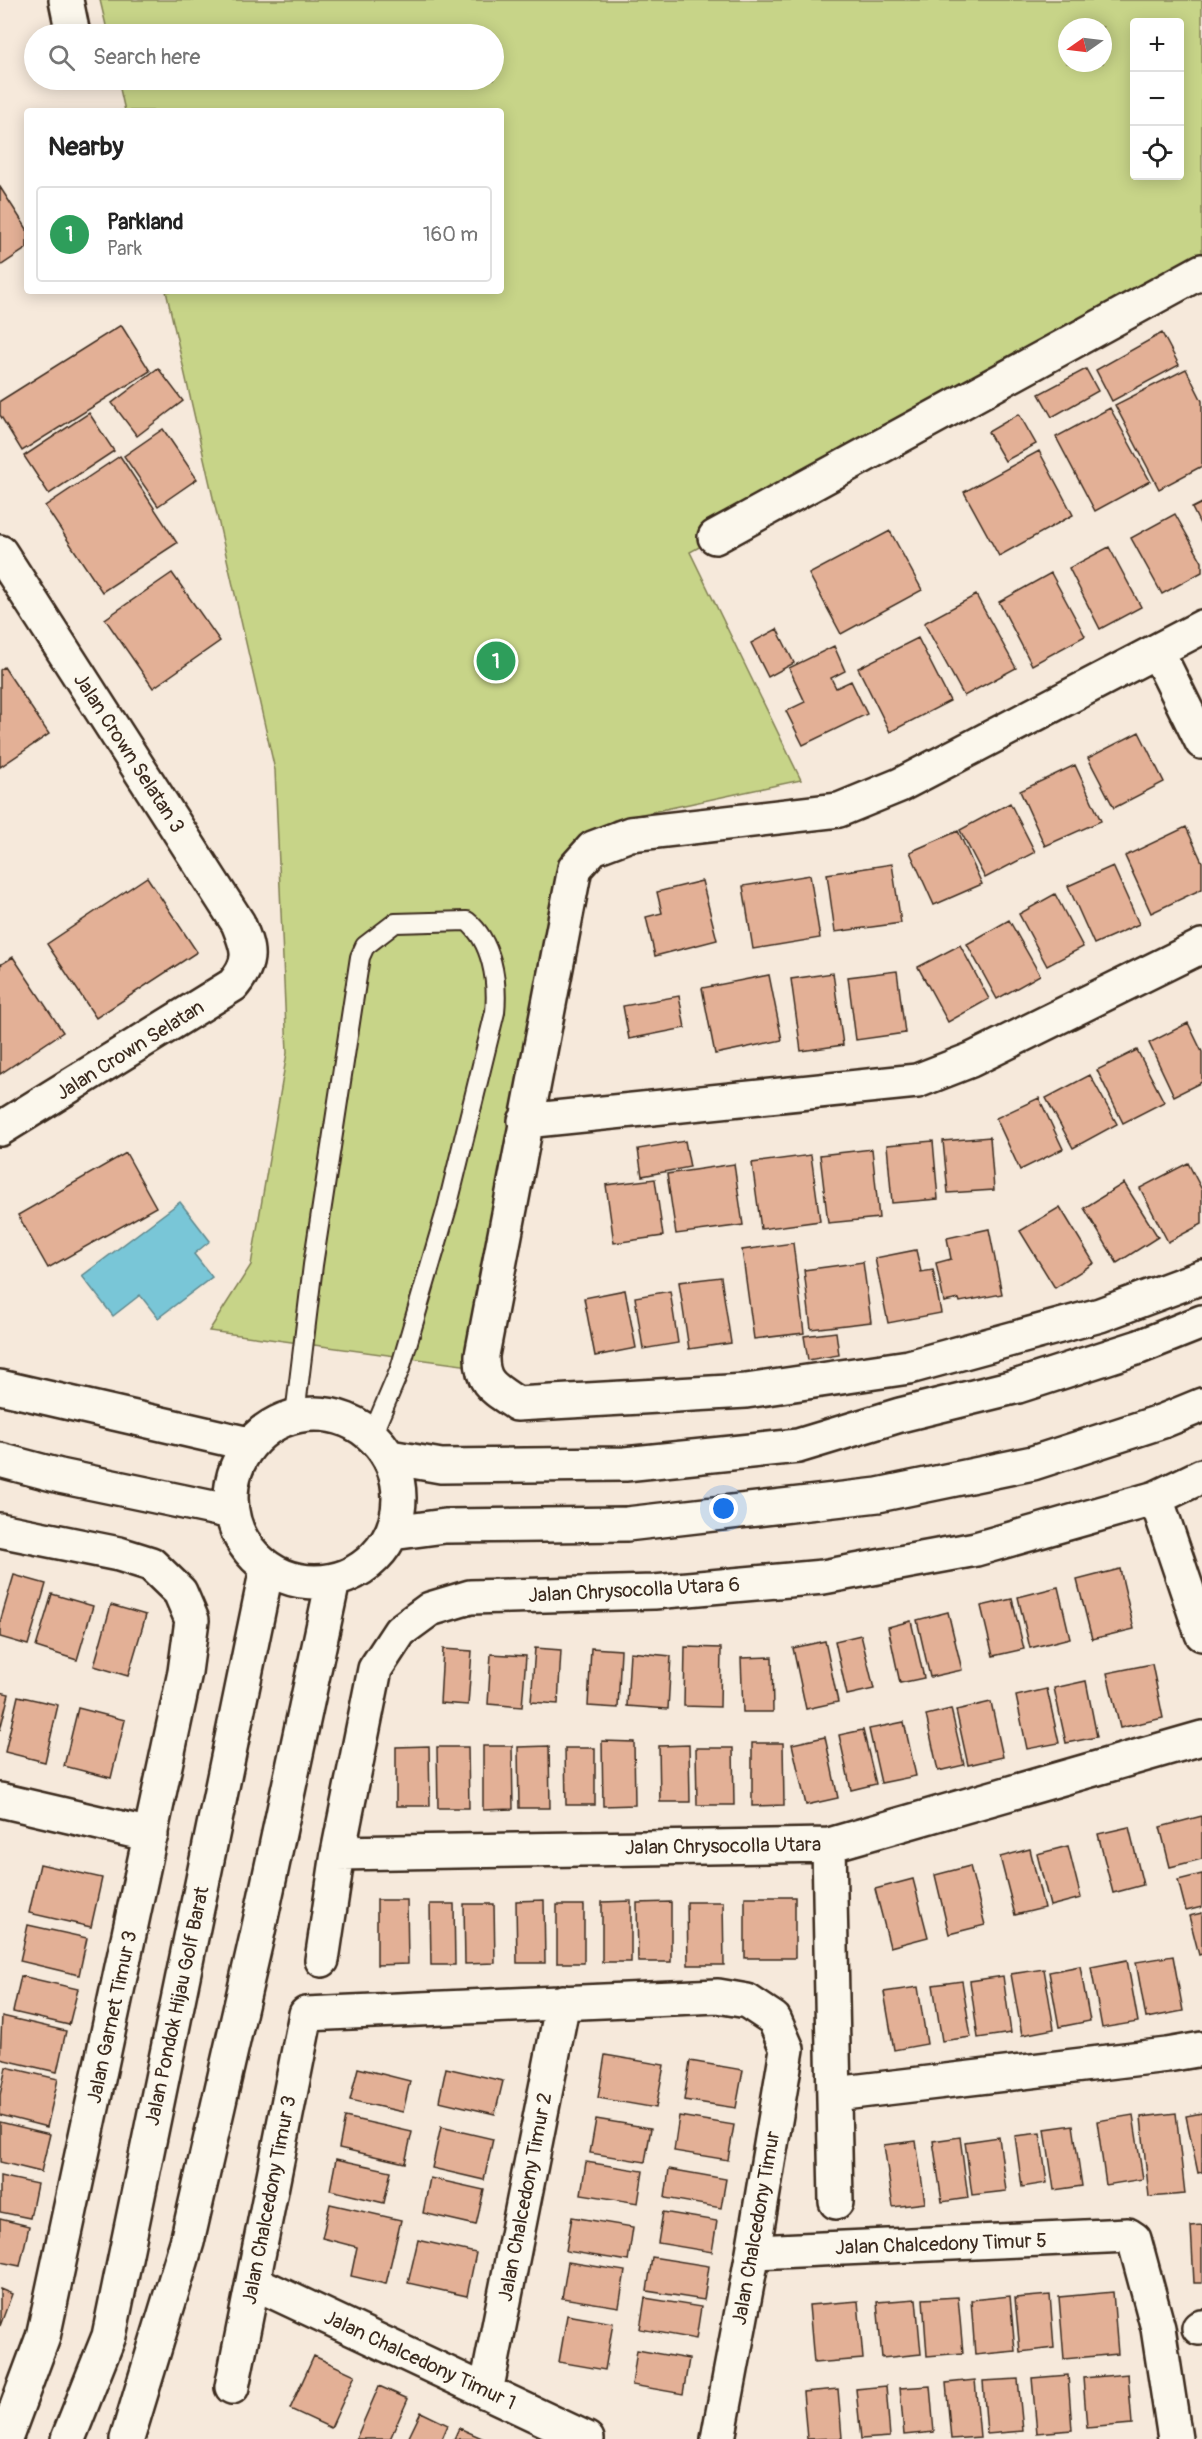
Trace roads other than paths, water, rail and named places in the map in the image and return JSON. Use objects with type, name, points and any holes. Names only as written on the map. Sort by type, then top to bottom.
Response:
[{"type":"street","points":[[66,0],[71,24]]},
{"type":"street","points":[[715,537],[1202,271]]},
{"type":"street","name":"Jalan Crown Selatan 3","points":[[0,552],[238,922],[245,941],[248,959]]},
{"type":"street","points":[[1202,627],[900,785],[839,810],[630,834],[593,848],[575,868],[525,1121],[482,1355],[482,1371],[490,1386],[517,1404],[746,1391],[909,1367],[1100,1315],[1202,1277]]},
{"type":"street","points":[[1157,651],[1202,742]]},
{"type":"street","points":[[525,1121],[917,1081],[971,1060],[1202,946]]},
{"type":"street","name":"Jalan Crown Selatan","points":[[0,1130],[233,986],[242,975],[248,959]]},
{"type":"street","points":[[381,1446],[398,1482],[399,1508],[392,1533],[378,1555],[357,1572],[333,1581],[310,1583],[288,1578],[267,1568],[250,1553],[239,1534],[232,1512],[231,1488],[237,1465],[249,1444],[270,1426],[295,1415],[323,1413],[350,1420],[381,1446],[441,1466],[625,1464],[798,1446],[900,1415],[1018,1386],[1139,1347],[1202,1322]]},
{"type":"street","points":[[0,1387],[249,1444]]},
{"type":"street","points":[[392,1533],[445,1526],[627,1524],[878,1495],[1033,1463],[1163,1421],[1202,1405]]},
{"type":"street","points":[[0,1460],[60,1476],[232,1512]]},
{"type":"street","name":"Jalan Chrysocolla Utara 6","points":[[322,1960],[338,1853],[375,1669],[400,1631],[430,1609],[470,1597],[654,1592],[822,1577],[976,1550],[1156,1498],[1202,1476]]},
{"type":"street","points":[[1156,1498],[1202,1634]]},
{"type":"street","name":"Jalan Garnet Timur 3","points":[[0,1530],[119,1554],[151,1564],[180,1592],[192,1620],[185,1672],[43,2337],[5,2439]]},
{"type":"street","name":"Jalan Pondok Hijau Golf Barat","points":[[68,2439],[109,2336],[267,1568]]},
{"type":"street","points":[[127,2439],[187,2242],[333,1581]]},
{"type":"street","name":"Jalan Chrysocolla Utara","points":[[338,1853],[829,1845],[1202,1738]]},
{"type":"street","points":[[0,1800],[150,1835]]},
{"type":"street","points":[[829,1845],[836,2202]]},
{"type":"street","name":"Jalan Chalcedony Timur","points":[[563,2002],[718,1996],[747,2001],[774,2019],[787,2049],[753,2252],[718,2439]]},
{"type":"street","name":"Jalan Chalcedony Timur 3","points":[[232,2387],[306,2014],[563,2002]]},
{"type":"street","name":"Jalan Chalcedony Timur 2","points":[[486,2392],[563,2002]]},
{"type":"street","points":[[835,2094],[1202,2049]]},
{"type":"street","name":"Jalan Chalcedony Timur 5","points":[[753,2252],[1128,2235],[1134,2239],[1158,2328],[1175,2439]]},
{"type":"street","name":"Jalan Chalcedony Timur 1","points":[[253,2282],[587,2439]]},
{"type":"lane","points":[[295,1415],[313,1265],[360,957],[365,946],[395,923],[467,921],[478,930],[485,943],[497,990],[495,1011],[447,1208],[400,1368],[381,1446]]},
{"type":"water","points":[[180,1202],[210,1241],[194,1254],[212,1277],[158,1318],[140,1295],[113,1316],[82,1276]]},
{"type":"place","name":"Parkland","points":[[496,661]]}]
